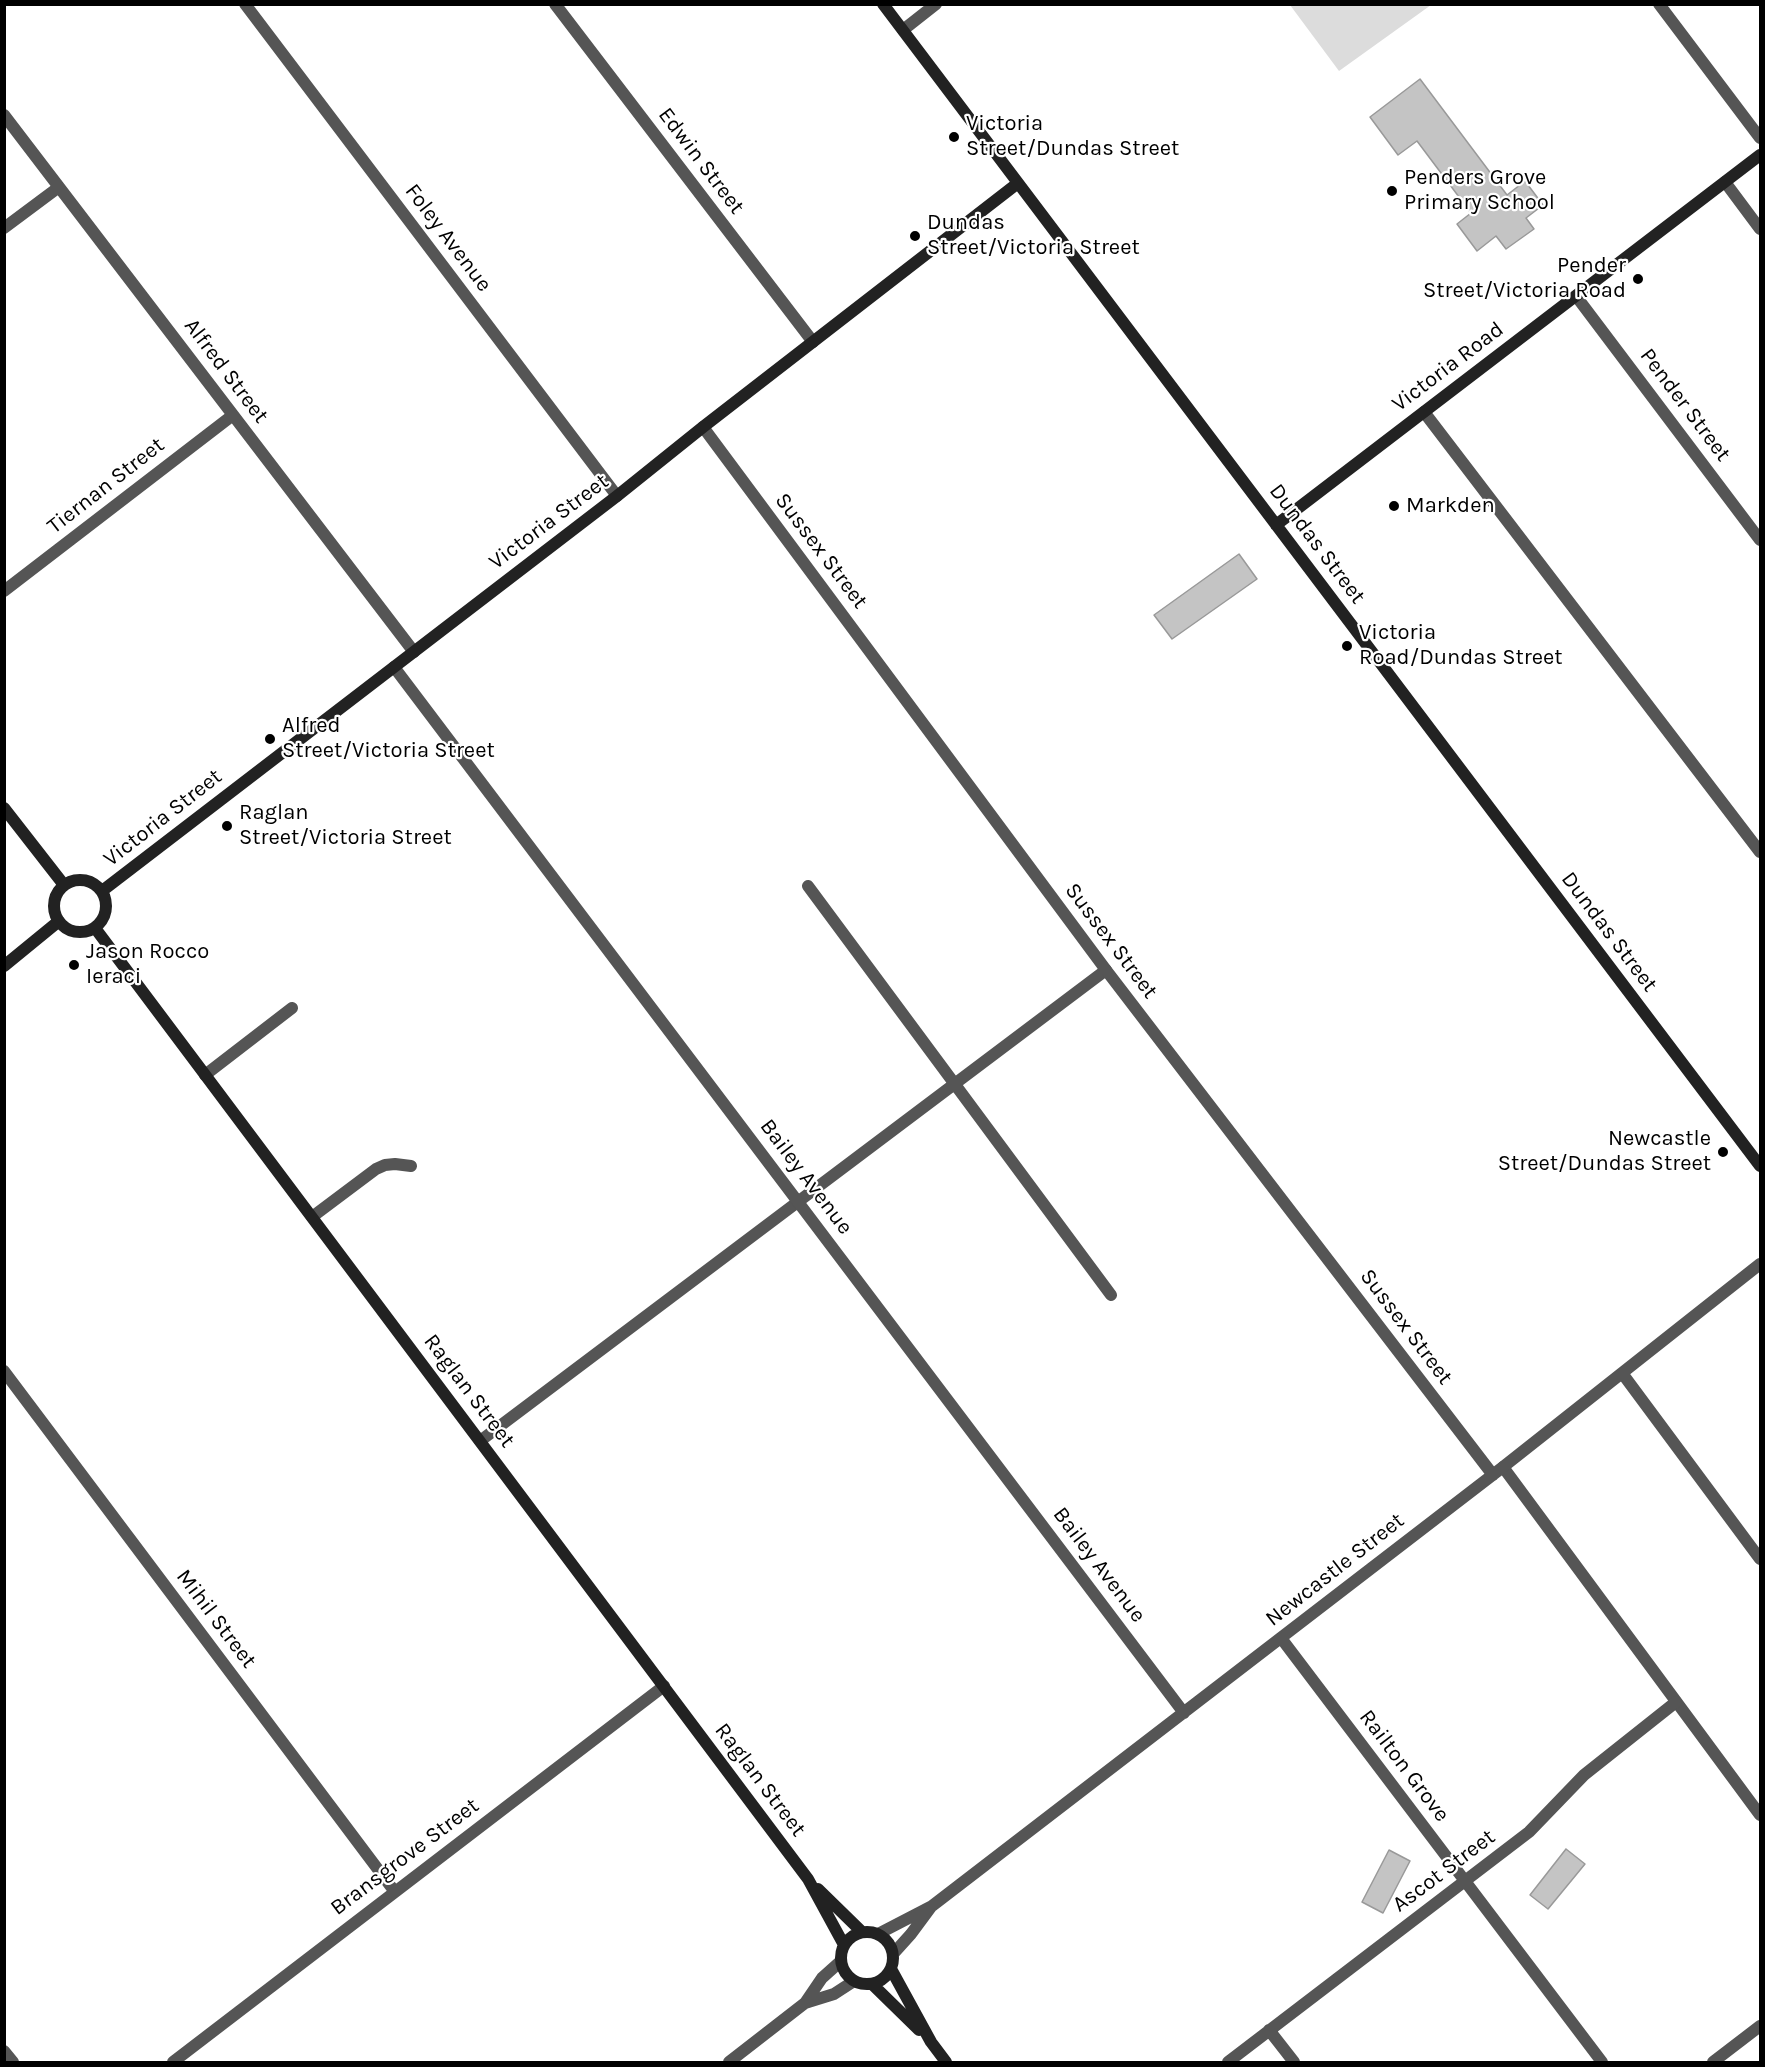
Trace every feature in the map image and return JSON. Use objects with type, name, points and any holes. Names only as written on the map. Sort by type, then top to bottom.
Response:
[{"type":"street","name":"Foley Avenue","points":[[245,4],[617,496]]},
{"type":"street","name":"Edwin Street","points":[[555,4],[813,342]]},
{"type":"street","name":"Dundas Street","points":[[883,4],[1761,1166]]},
{"type":"street","points":[[903,30],[936,4]]},
{"type":"street","points":[[1659,4],[1761,138]]},
{"type":"street","name":"Alfred Street","points":[[4,115],[414,652]]},
{"type":"street","name":"Victoria Road","points":[[1276,525],[1761,155]]},
{"type":"street","points":[[1725,182],[1761,229]]},
{"type":"street","name":"Victoria Street","points":[[102,891],[617,496],[1018,183]]},
{"type":"street","points":[[4,228],[59,187]]},
{"type":"street","name":"Pender Street","points":[[1576,296],[1761,540]]},
{"type":"street","points":[[1424,412],[1761,852]]},
{"type":"street","name":"Tiernan Street","points":[[4,591],[233,415]]},
{"type":"street","name":"Sussex Street","points":[[703,427],[1106,970],[1673,1695],[1761,1815]]},
{"type":"street","name":"Bailey Avenue","points":[[394,667],[1184,1713]]},
{"type":"street","points":[[4,808],[64,885]]},
{"type":"street","points":[[80,880],[88,881],[102,891],[106,907],[101,922],[95,928],[76,932],[63,926],[59,921],[54,906],[58,891],[64,885],[80,880]]},
{"type":"street","points":[[808,886],[1111,1295]]},
{"type":"street","points":[[4,966],[59,921]]},
{"type":"street","name":"Raglan Street","points":[[95,928],[808,1879],[844,1945]]},
{"type":"street","points":[[480,1441],[1106,970]]},
{"type":"street","points":[[206,1075],[292,1008]]},
{"type":"street","points":[[312,1217],[376,1169],[395,1164],[411,1166]]},
{"type":"street","name":"Newcastle Street","points":[[878,1934],[932,1906],[1498,1471],[1761,1264]]},
{"type":"street","name":"Mihil Street","points":[[4,1371],[395,1892]]},
{"type":"street","points":[[1622,1372],[1761,1559]]},
{"type":"street","name":"Railton Grove","points":[[1281,1638],[1602,2062]]},
{"type":"street","name":"Bransgrove Street","points":[[173,2062],[664,1686]]},
{"type":"street","name":"Ascot Street","points":[[1228,2062],[1529,1832],[1584,1775],[1676,1702]]},
{"type":"street","name":"Raglan Street","points":[[808,1879],[862,1932]]},
{"type":"street","name":"Newcastle Street","points":[[893,1954],[932,1906]]},
{"type":"street","points":[[862,1932],[878,1934],[888,1942],[893,1954],[891,1969],[882,1980],[866,1985],[854,1981],[845,1972],[841,1961],[844,1945],[851,1937],[862,1932]]},
{"type":"street","points":[[729,2062],[743,2058],[805,2003],[822,1978],[841,1961]]},
{"type":"street","points":[[891,1969],[931,2042],[946,2062]]},
{"type":"street","points":[[805,2003],[834,1994],[854,1981]]},
{"type":"street","points":[[872,1984],[931,2042]]},
{"type":"street","points":[[1713,2062],[1761,2026]]},
{"type":"street","points":[[1269,2030],[1294,2062]]},
{"type":"street","points":[[4,2051],[13,2062]]},
{"type":"shaded area","points":[[1290,5],[1431,5],[1339,71]]},
{"type":"building","points":[[1420,79],[1507,195],[1525,181],[1543,205],[1526,218],[1534,229],[1506,249],[1496,236],[1477,251],[1457,224],[1471,213],[1417,141],[1398,155],[1370,117]]},
{"type":"building","points":[[1239,554],[1257,579],[1172,639],[1154,615]]},
{"type":"building","points":[[1566,1849],[1585,1864],[1548,1909],[1530,1895]]},
{"type":"building","points":[[1389,1850],[1410,1861],[1383,1913],[1362,1902]]},
{"type":"place","name":"Victoria Street/Dundas Street","points":[[954,137]]},
{"type":"place","name":"Penders Grove Primary School","points":[[1392,191]]},
{"type":"place","name":"Dundas Street/Victoria Street","points":[[915,236]]},
{"type":"place","name":"Pender Street/Victoria Road","points":[[1638,279]]},
{"type":"place","name":"Markden","points":[[1394,506]]},
{"type":"place","name":"Victoria Road/Dundas Street","points":[[1347,646]]},
{"type":"place","name":"Alfred Street/Victoria Street","points":[[270,739]]},
{"type":"place","name":"Raglan Street/Victoria Street","points":[[227,826]]},
{"type":"place","name":"Jason Rocco Ieraci","points":[[74,965]]},
{"type":"place","name":"Newcastle Street/Dundas Street","points":[[1723,1152]]}]
